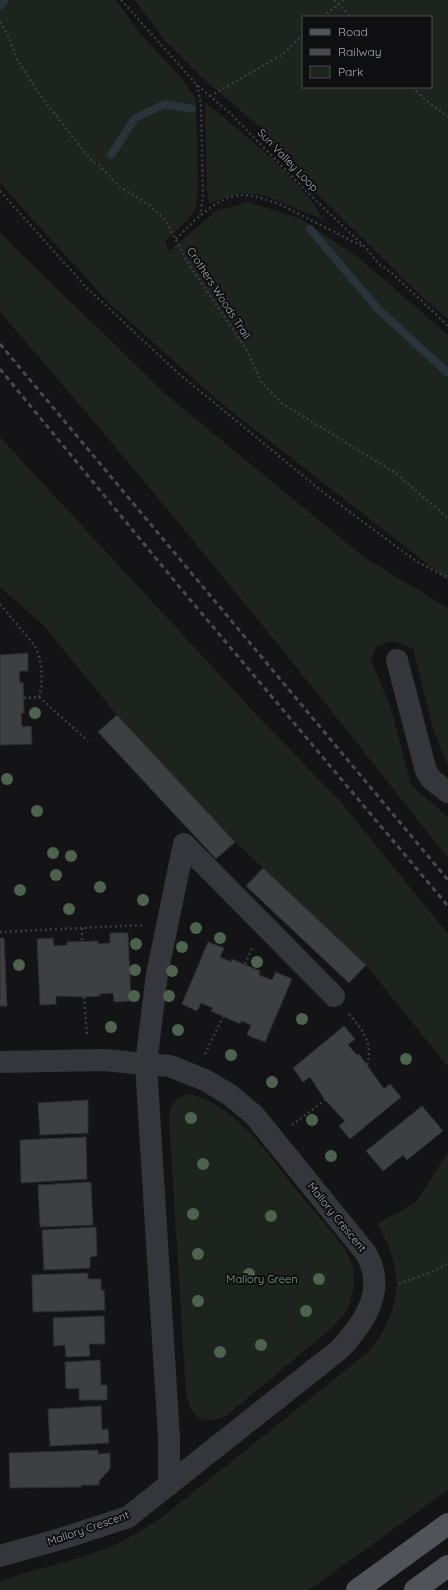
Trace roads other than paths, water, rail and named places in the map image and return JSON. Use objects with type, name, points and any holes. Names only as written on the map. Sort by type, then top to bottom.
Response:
[{"type":"main road","points":[[357,1590],[448,1524]]},
{"type":"main road","points":[[415,1590],[448,1566]]},
{"type":"street","points":[[397,660],[426,771],[431,779],[448,792]]},
{"type":"street","points":[[169,1485],[168,1430],[146,1064],[157,974],[184,844],[334,996]]},
{"type":"street","name":"Mallory Crescent","points":[[0,1062],[103,1060],[170,1066],[205,1080],[230,1095],[254,1115],[365,1252],[370,1261],[374,1283],[371,1302],[364,1319],[340,1348],[128,1517],[64,1538],[0,1556]]},
{"type":"waterway","points":[[0,6],[5,0]]},
{"type":"waterway","points":[[111,155],[135,118],[165,104],[192,109]]},
{"type":"waterway","points":[[310,229],[379,310],[448,373]]},
{"type":"railway","points":[[0,344],[448,880]]},
{"type":"railway","points":[[0,369],[182,590],[448,906]]},
{"type":"park label","name":"Mallory Green","points":[[262,1279]]}]
